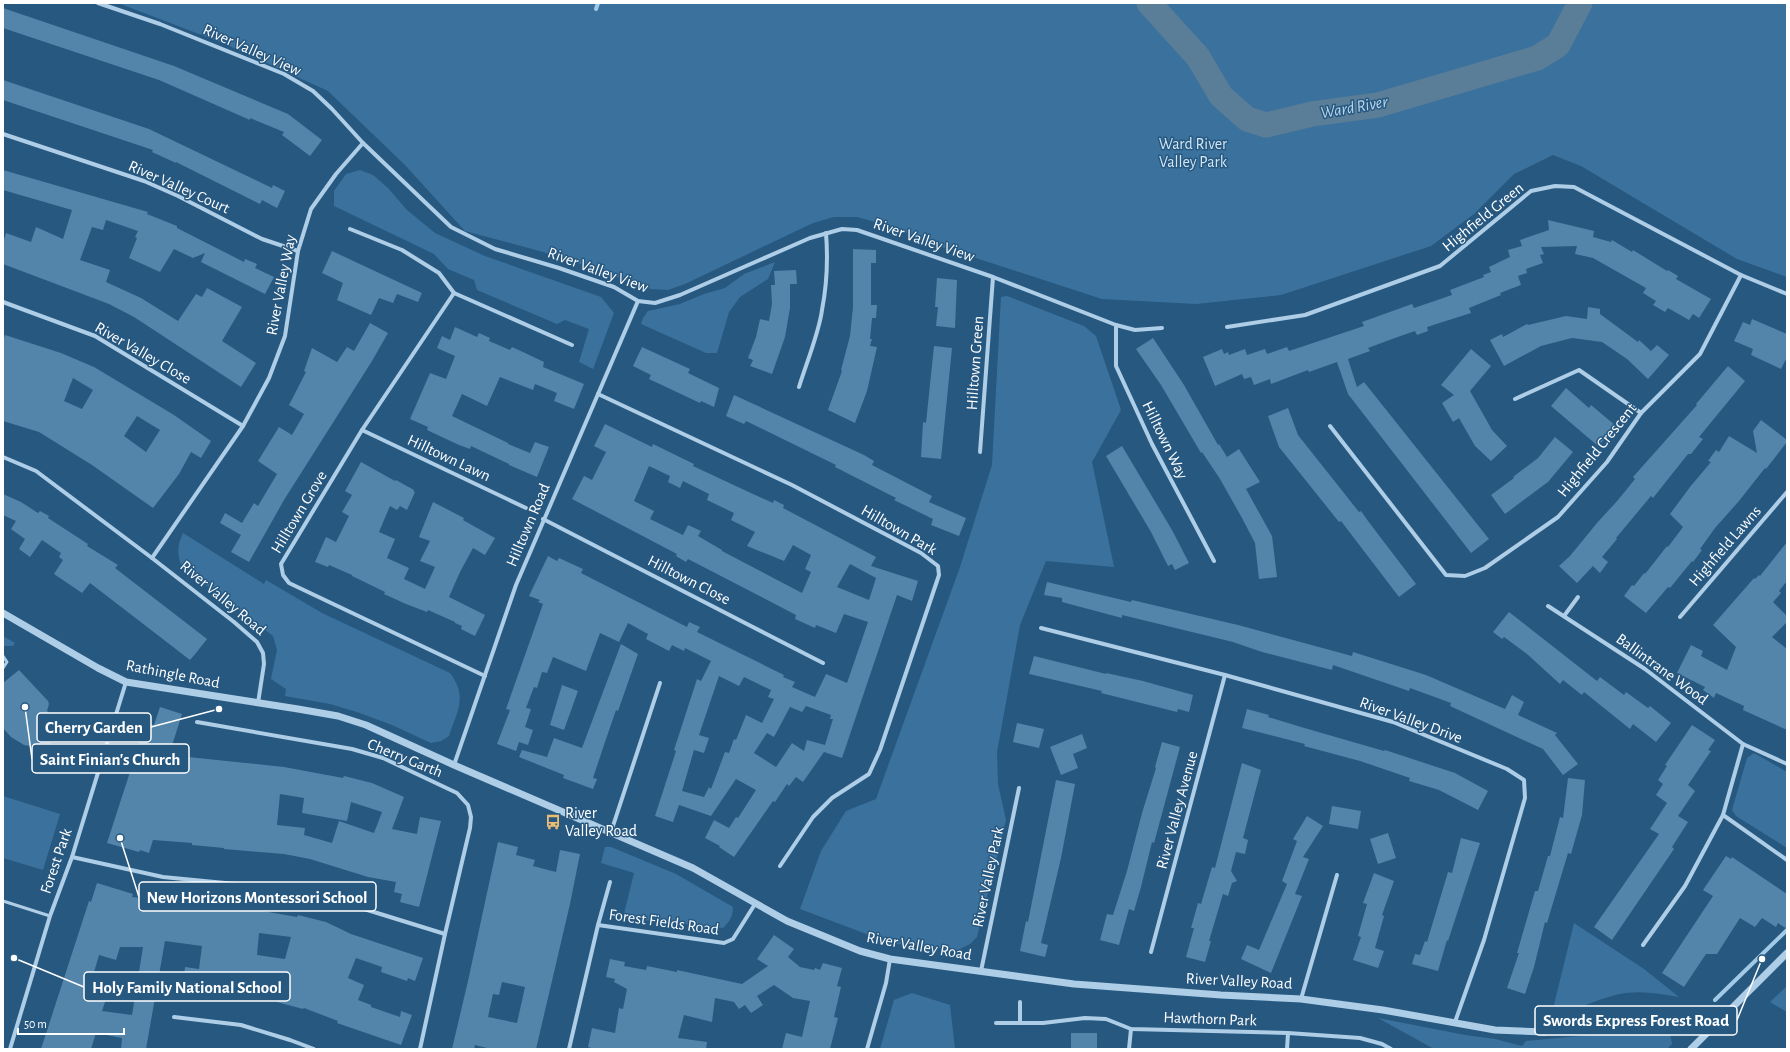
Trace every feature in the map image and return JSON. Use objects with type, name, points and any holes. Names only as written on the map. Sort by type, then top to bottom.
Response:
[{"type":"street","name":"River Valley View","points":[[98,3],[160,24],[284,74],[313,91],[332,109],[363,143],[451,227],[495,249],[614,287],[638,301],[655,303],[680,295],[826,232],[842,229],[857,230],[993,277],[1116,325],[1135,330],[1162,328]]},
{"type":"street","name":"River Valley Court","points":[[3,134],[144,181],[262,239],[298,251]]},
{"type":"street","name":"River Valley Way","points":[[152,558],[243,426],[269,378],[286,336],[298,251],[311,209],[336,174],[363,143]]},
{"type":"street","name":"Highfield Green","points":[[1227,326],[1305,315],[1440,266],[1531,190],[1555,186],[1574,187],[1741,275],[1787,294]]},
{"type":"street","points":[[350,228],[402,250],[439,273],[454,293],[572,345]]},
{"type":"street","points":[[799,387],[822,311],[827,268],[826,232]]},
{"type":"street","name":"Highfield Crescent","points":[[1330,426],[1446,575],[1465,576],[1485,568],[1558,517],[1607,462],[1641,413],[1700,354],[1741,275]]},
{"type":"street","name":"Hilltown Green","points":[[980,452],[993,277]]},
{"type":"street","name":"Hilltown Grove","points":[[454,293],[362,430],[281,564],[283,576],[289,583],[485,676]]},
{"type":"street","name":"Hilltown Road","points":[[454,765],[516,585],[543,519],[638,301]]},
{"type":"street","name":"River Valley Close","points":[[3,302],[95,336],[243,426]]},
{"type":"street","name":"Hilltown Way","points":[[1116,325],[1116,366],[1152,444],[1214,561]]},
{"type":"street","points":[[1515,399],[1580,370],[1641,413]]},
{"type":"street","name":"Hilltown Park","points":[[598,394],[792,485],[921,553],[938,566],[939,574],[937,582],[880,750],[869,774],[832,798],[813,817],[780,866]]},
{"type":"street","name":"Hilltown Lawn","points":[[362,430],[526,508]]},
{"type":"street","name":"River Valley Road","points":[[3,457],[36,471],[152,558],[234,622],[257,642],[263,653],[264,664],[258,702],[338,716],[366,724],[454,765],[693,868],[788,921],[823,937],[860,951],[890,959],[1074,984],[1221,995],[1301,999],[1383,1010],[1495,1030],[1545,1032],[1587,1025],[1616,1014],[1644,1012],[1679,1018],[1706,1034]]},
{"type":"street","name":"Highfield Lawns","points":[[1680,617],[1787,492]]},
{"type":"street","name":"Hilltown Close","points":[[543,519],[823,663]]},
{"type":"street","points":[[1564,616],[1578,597]]},
{"type":"street","name":"Ballintrane Wood","points":[[1548,606],[1645,669],[1743,744],[1787,764]]},
{"type":"street","name":"Rathingle Road","points":[[3,613],[98,668],[126,682],[258,702]]},
{"type":"street","name":"River Valley Drive","points":[[1041,628],[1225,675],[1393,722],[1507,769],[1524,780],[1525,798],[1484,940],[1455,1022]]},
{"type":"street","name":"River Valley Avenue","points":[[1152,952],[1225,675]]},
{"type":"street","name":"Forest Park","points":[[10,1049],[50,916],[72,857],[126,682]]},
{"type":"street","points":[[611,832],[660,683]]},
{"type":"street","name":"Cherry Garth","points":[[197,722],[352,749],[383,758],[457,792],[468,805],[471,823],[420,1049]]},
{"type":"street","points":[[1643,945],[1686,886],[1723,815],[1743,744]]},
{"type":"street","name":"River Valley Park","points":[[981,971],[1019,788]]},
{"type":"street","points":[[1723,815],[1787,860]]},
{"type":"street","points":[[72,857],[163,877],[306,892],[445,934]]},
{"type":"street","points":[[1301,999],[1337,875]]},
{"type":"street","name":"Forest Fields Road","points":[[569,1049],[598,925],[610,882]]},
{"type":"street","name":"Forest Fields Road","points":[[598,925],[724,942],[733,939],[756,904]]},
{"type":"street","points":[[1691,1049],[1787,953]]},
{"type":"street","points":[[867,1049],[886,983],[890,959]]},
{"type":"street","points":[[1020,1002],[1020,1023]]},
{"type":"street","points":[[174,1017],[241,1025],[314,1049]]},
{"type":"street","name":"Hawthorn Park","points":[[996,1023],[1043,1023],[1085,1018],[1106,1020],[1131,1029],[1288,1033],[1360,1038],[1382,1044],[1391,1049]]},
{"type":"street","points":[[1129,1049],[1131,1029]]},
{"type":"street","points":[[1287,1049],[1288,1033]]},
{"type":"lane","points":[[3,656],[7,662],[3,668]]},
{"type":"lane","points":[[3,902],[50,916]]},
{"type":"green space","name":"Ward River Valley Park","points":[[118,3],[1787,3],[1787,277],[1737,259],[1581,166],[1553,155],[1514,174],[1474,214],[1431,246],[1281,295],[1196,304],[1102,299],[945,248],[883,224],[857,217],[834,217],[813,223],[685,284],[668,290],[651,289],[558,256],[465,231],[405,165],[328,91],[225,44]]},
{"type":"green space","points":[[360,170],[373,175],[388,188],[407,210],[435,233],[485,256],[601,297],[614,313],[593,369],[579,362],[589,329],[565,320],[557,324],[477,290],[474,280],[448,269],[434,254],[334,206],[334,191],[346,174]]},
{"type":"green space","points":[[775,262],[768,279],[740,297],[729,312],[717,353],[706,353],[641,324],[648,311],[680,304],[704,294],[725,288],[744,274]]},
{"type":"green space","points":[[1007,296],[1084,326],[1096,336],[1121,410],[1092,462],[1114,567],[1046,561],[1020,625],[997,752],[998,784],[1006,820],[977,937],[970,944],[958,950],[897,944],[800,909],[821,851],[846,811],[876,799],[960,567],[992,465],[1001,297]]},
{"type":"green space","points":[[183,533],[264,584],[266,580],[322,613],[450,673],[459,689],[460,697],[458,711],[449,736],[441,741],[431,743],[392,725],[357,712],[330,704],[285,696],[286,689],[271,679],[277,650],[273,636],[182,567],[178,550]]},
{"type":"green space","points":[[3,636],[15,643],[13,646],[3,646]]},
{"type":"green space","points":[[1754,753],[1787,772],[1787,848],[1736,816],[1732,810],[1747,758]]},
{"type":"green space","points":[[3,796],[60,814],[43,870],[3,858]]},
{"type":"green space","points":[[605,847],[611,847],[676,874],[733,907],[732,916],[723,928],[623,918],[634,873],[601,863]]},
{"type":"green space","points":[[1574,923],[1644,969],[1679,997],[1637,992],[1621,994],[1567,1011],[1552,1013]]},
{"type":"green space","points":[[1787,986],[1787,1012],[1770,1002]]},
{"type":"green space","points":[[912,993],[950,1005],[955,1049],[880,1049],[894,1000]]},
{"type":"green space","points":[[1378,1018],[1465,1035],[1495,1039],[1522,1046],[1526,1041],[1602,1034],[1626,1025],[1646,1020],[1670,1032],[1672,1044],[1667,1049],[1434,1049]]},
{"type":"building","points":[[3,8],[174,66],[288,114],[322,140],[310,156],[282,135],[284,132],[250,118],[250,120],[159,80],[3,28]]},
{"type":"building","points":[[3,80],[149,129],[272,188],[273,185],[285,191],[277,208],[262,200],[260,204],[176,162],[152,152],[153,150],[3,100]]},
{"type":"building","points":[[3,170],[148,212],[147,214],[177,226],[177,228],[244,262],[245,259],[257,264],[255,268],[274,277],[265,294],[201,262],[205,253],[193,258],[174,249],[160,272],[129,258],[137,238],[135,237],[138,231],[106,220],[103,230],[92,227],[80,260],[110,270],[106,282],[141,298],[178,321],[196,294],[202,297],[207,288],[242,307],[222,341],[256,363],[241,387],[134,317],[109,304],[3,264],[3,243],[6,233],[31,242],[36,227],[63,239],[72,210],[3,190]]},
{"type":"building","points":[[1548,220],[1594,231],[1593,237],[1611,242],[1612,240],[1632,252],[1633,250],[1678,276],[1676,279],[1711,299],[1699,318],[1693,314],[1689,320],[1668,308],[1665,312],[1653,305],[1656,301],[1643,293],[1646,288],[1593,258],[1575,254],[1577,246],[1541,247],[1544,254],[1540,255],[1543,263],[1526,269],[1527,273],[1518,276],[1521,285],[1469,308],[1471,313],[1427,327],[1428,331],[1417,335],[1415,331],[1392,339],[1368,348],[1370,351],[1348,359],[1357,387],[1364,382],[1489,539],[1471,553],[1348,394],[1337,362],[1309,372],[1308,370],[1271,384],[1270,379],[1254,385],[1251,377],[1244,379],[1242,374],[1215,386],[1203,357],[1222,349],[1224,354],[1228,352],[1229,355],[1245,349],[1247,355],[1265,349],[1267,354],[1287,347],[1289,351],[1364,326],[1362,322],[1412,304],[1414,308],[1452,295],[1450,290],[1484,277],[1483,275],[1491,272],[1489,267],[1510,257],[1508,250],[1522,246],[1520,240],[1549,230]]},
{"type":"building","points":[[853,249],[876,250],[876,263],[871,263],[871,305],[877,305],[876,318],[872,318],[870,339],[872,339],[870,346],[877,347],[867,391],[855,423],[828,410],[842,371],[850,336],[853,307]]},
{"type":"building","points":[[332,251],[422,293],[418,302],[397,294],[393,303],[379,298],[371,315],[337,300],[343,283],[322,273]]},
{"type":"building","points":[[796,270],[797,284],[790,284],[790,308],[785,337],[772,374],[750,366],[753,360],[748,358],[756,337],[760,319],[769,321],[772,304],[771,285],[775,285],[774,271]]},
{"type":"building","points":[[937,278],[957,280],[955,328],[936,326],[938,307],[935,307]]},
{"type":"building","points":[[1588,307],[1600,309],[1600,314],[1638,342],[1639,340],[1651,351],[1657,345],[1669,355],[1648,379],[1627,359],[1602,342],[1572,338],[1541,346],[1504,366],[1490,340],[1502,334],[1503,337],[1527,324],[1566,316],[1587,319]]},
{"type":"building","points":[[1752,319],[1787,334],[1787,357],[1781,369],[1751,355],[1753,349],[1734,341],[1743,322],[1750,325]]},
{"type":"building","points":[[370,323],[388,333],[372,361],[284,500],[249,562],[231,552],[241,535],[220,523],[225,513],[242,523],[254,503],[258,506],[277,474],[258,461],[279,427],[292,435],[304,414],[289,405],[306,372],[304,371],[312,348],[337,362],[347,347],[354,351]]},
{"type":"building","points":[[455,327],[477,337],[479,333],[490,338],[489,341],[510,350],[512,347],[544,362],[543,367],[584,384],[574,409],[554,401],[557,393],[535,384],[533,390],[500,377],[487,406],[462,394],[452,416],[508,444],[530,453],[535,442],[549,447],[537,477],[471,446],[470,449],[459,445],[427,430],[428,427],[410,419],[430,373],[446,379],[455,356],[437,348],[442,336],[450,340]]},
{"type":"building","points":[[5,335],[61,353],[94,367],[174,415],[211,441],[201,458],[191,452],[179,474],[153,508],[92,465],[39,432],[3,421],[3,341]],"holes":[[[73,378],[93,390],[82,409],[64,401]],[[137,416],[160,430],[146,452],[124,436]]]},
{"type":"building","points":[[1153,338],[1184,385],[1218,445],[1219,444],[1227,457],[1239,449],[1260,482],[1246,489],[1272,536],[1277,577],[1259,579],[1255,543],[1242,518],[1220,479],[1202,452],[1201,453],[1161,385],[1136,349]]},
{"type":"building","points":[[934,346],[952,348],[941,459],[921,457],[923,422],[926,423]]},
{"type":"building","points":[[642,347],[690,369],[688,373],[719,388],[714,407],[701,401],[700,403],[649,379],[651,375],[633,366]]},
{"type":"building","points":[[1471,349],[1491,366],[1470,391],[1492,430],[1507,446],[1491,461],[1475,446],[1459,418],[1453,422],[1442,403],[1454,395],[1441,385]]},
{"type":"building","points":[[1728,366],[1745,381],[1699,437],[1703,439],[1691,454],[1688,454],[1653,498],[1651,496],[1616,538],[1617,539],[1602,557],[1608,562],[1600,573],[1593,566],[1577,583],[1559,566],[1570,556],[1618,500],[1635,479],[1633,477],[1697,405],[1696,404]]},
{"type":"building","points":[[1566,388],[1589,408],[1591,405],[1616,426],[1598,446],[1551,406]]},
{"type":"building","points":[[734,395],[864,455],[874,461],[872,465],[932,496],[929,502],[966,518],[959,536],[931,525],[933,519],[894,500],[896,498],[835,467],[836,465],[746,421],[744,424],[726,416]]},
{"type":"building","points":[[1288,408],[1298,435],[1359,512],[1361,511],[1416,584],[1399,597],[1341,521],[1339,522],[1279,447],[1268,416]]},
{"type":"building","points":[[1761,420],[1787,440],[1787,442],[1766,469],[1765,468],[1715,528],[1693,562],[1692,561],[1670,588],[1668,587],[1646,613],[1624,596],[1632,585],[1634,586],[1644,573],[1645,574],[1683,527],[1670,514],[1711,462],[1708,461],[1716,450],[1719,452],[1729,436],[1757,453],[1753,431]]},
{"type":"building","points":[[605,424],[652,447],[653,444],[694,464],[693,466],[753,494],[773,503],[774,500],[784,505],[783,508],[876,557],[871,566],[918,581],[912,601],[897,595],[842,758],[824,752],[803,782],[796,777],[789,786],[787,784],[775,802],[773,801],[734,857],[719,847],[720,846],[705,838],[714,820],[729,828],[736,817],[738,818],[756,790],[736,779],[711,816],[679,805],[673,822],[655,816],[697,679],[701,681],[711,661],[685,648],[684,651],[672,645],[669,651],[646,639],[648,634],[628,623],[619,642],[600,633],[586,671],[553,657],[547,673],[542,672],[537,688],[534,687],[526,708],[531,709],[525,727],[533,730],[528,745],[519,742],[516,751],[497,744],[510,710],[506,709],[543,604],[538,602],[540,600],[529,596],[548,556],[557,561],[559,558],[583,569],[581,573],[687,627],[689,622],[700,627],[697,632],[784,675],[783,677],[795,682],[792,687],[815,697],[826,674],[847,683],[868,622],[844,614],[836,633],[816,625],[815,628],[795,619],[796,615],[688,559],[686,562],[676,556],[677,554],[572,499],[584,476],[592,480],[606,452],[594,446]],"holes":[[[649,466],[670,476],[668,482],[680,488],[683,481],[709,494],[707,500],[734,513],[731,520],[755,532],[747,546],[784,561],[793,545],[811,555],[805,569],[811,572],[802,593],[722,551],[698,536],[701,531],[688,525],[683,535],[650,519],[654,511],[634,501]],[[850,564],[876,578],[869,600],[837,587]],[[719,676],[739,686],[744,677],[771,690],[768,697],[774,699],[762,723],[746,715],[729,753],[725,752],[711,789],[709,787],[704,797],[682,791],[694,750],[704,753],[709,738],[699,735]],[[806,706],[831,715],[830,719],[833,719],[825,745],[807,740],[804,751],[792,743],[776,767],[754,753],[767,733],[774,737],[790,707],[802,712]]]},
{"type":"building","points":[[1555,437],[1573,452],[1548,482],[1505,514],[1491,495],[1538,458]]},
{"type":"building","points":[[1122,446],[1172,530],[1189,563],[1175,570],[1172,564],[1168,566],[1151,532],[1106,456]]},
{"type":"building","points":[[361,462],[414,490],[413,491],[415,492],[407,510],[400,506],[397,510],[390,506],[379,532],[395,539],[387,558],[409,568],[404,579],[425,589],[435,567],[420,561],[430,541],[419,537],[433,502],[464,518],[463,520],[495,538],[485,555],[473,548],[449,597],[485,615],[475,636],[461,629],[462,626],[455,622],[428,610],[427,612],[406,604],[384,594],[385,592],[352,575],[329,565],[328,567],[315,562],[326,537],[336,542],[349,516],[342,512],[352,495],[345,491]]},
{"type":"building","points":[[3,494],[21,502],[38,513],[40,511],[49,516],[48,518],[88,544],[87,546],[118,565],[115,568],[207,639],[190,660],[90,583],[82,593],[54,574],[63,560],[59,557],[61,553],[42,540],[30,557],[19,549],[25,539],[11,529],[16,521],[3,515]]},
{"type":"building","points":[[1787,542],[1787,581],[1779,591],[1781,593],[1773,602],[1787,616],[1787,622],[1772,637],[1787,649],[1787,730],[1743,710],[1744,706],[1716,693],[1714,698],[1703,690],[1705,687],[1677,673],[1691,645],[1703,651],[1701,656],[1727,670],[1736,647],[1713,625],[1754,578],[1755,579],[1759,575],[1760,576]]},
{"type":"building","points":[[1047,582],[1238,625],[1352,656],[1353,652],[1426,675],[1505,709],[1512,695],[1524,702],[1518,715],[1557,733],[1555,735],[1578,764],[1563,775],[1543,749],[1450,706],[1451,703],[1410,688],[1409,691],[1333,665],[1332,670],[1262,652],[1233,642],[1122,615],[1122,618],[1062,602],[1062,598],[1044,595]]},
{"type":"building","points":[[1509,612],[1597,681],[1600,677],[1624,695],[1626,692],[1648,708],[1650,706],[1671,723],[1656,742],[1633,724],[1630,729],[1584,692],[1582,695],[1563,680],[1560,684],[1527,654],[1504,637],[1502,639],[1493,632]]},
{"type":"building","points":[[621,644],[638,654],[618,711],[616,710],[593,778],[597,779],[593,789],[563,778],[564,775],[519,757],[522,750],[547,757],[554,738],[582,748]]},
{"type":"building","points":[[1034,656],[1106,674],[1143,681],[1193,695],[1189,712],[1178,709],[1177,712],[1101,693],[1102,691],[1029,674]]},
{"type":"building","points":[[19,670],[48,701],[49,704],[47,711],[53,716],[46,721],[52,746],[36,747],[24,745],[11,737],[3,728],[3,683]]},
{"type":"building","points":[[562,685],[578,691],[564,730],[550,725]]},
{"type":"building","points":[[160,707],[182,714],[169,755],[284,767],[343,778],[344,776],[372,783],[404,797],[392,829],[417,834],[420,817],[441,821],[419,907],[400,902],[402,894],[394,892],[396,882],[368,877],[310,859],[284,854],[192,845],[192,843],[153,840],[149,853],[140,850],[139,852],[107,843],[141,738],[139,738],[144,722],[154,725]],"holes":[[[280,794],[304,798],[302,813],[347,821],[351,802],[382,812],[374,833],[339,821],[332,843],[304,835],[305,828],[277,825]]]},
{"type":"building","points":[[1247,709],[1269,715],[1268,717],[1384,751],[1385,750],[1455,773],[1488,791],[1478,810],[1439,790],[1409,781],[1410,778],[1360,761],[1304,746],[1305,744],[1242,728]]},
{"type":"building","points":[[1017,723],[1044,729],[1039,748],[1013,742]]},
{"type":"building","points":[[1692,725],[1715,740],[1708,750],[1711,751],[1688,785],[1695,791],[1678,816],[1688,822],[1672,847],[1674,849],[1612,940],[1594,927],[1659,834],[1650,829],[1667,803],[1656,795],[1663,784],[1658,780],[1667,766],[1665,765]]},
{"type":"building","points":[[1082,734],[1087,748],[1073,754],[1078,768],[1061,775],[1050,747]]},
{"type":"building","points":[[1162,742],[1180,747],[1154,843],[1152,842],[1134,911],[1129,909],[1119,945],[1100,940],[1107,914],[1113,915],[1127,871]]},
{"type":"building","points":[[1242,763],[1261,770],[1243,838],[1248,840],[1245,854],[1236,852],[1231,871],[1237,881],[1232,883],[1228,896],[1223,894],[1209,941],[1211,941],[1205,962],[1186,957],[1194,928],[1191,928],[1198,903],[1201,904],[1212,867],[1215,868]]},
{"type":"building","points":[[1568,778],[1585,780],[1582,815],[1571,854],[1568,853],[1547,923],[1545,922],[1534,967],[1525,994],[1507,988],[1519,953],[1517,953],[1535,891],[1538,891],[1548,856],[1550,856],[1560,817],[1563,818]]},
{"type":"building","points":[[1056,780],[1075,784],[1061,858],[1041,943],[1048,945],[1045,957],[1020,951],[1026,921],[1028,922]]},
{"type":"building","points":[[1332,806],[1361,811],[1358,829],[1329,824]]},
{"type":"building","points":[[1307,816],[1323,826],[1303,857],[1309,859],[1295,894],[1302,896],[1271,973],[1241,959],[1247,945],[1259,950],[1287,884],[1282,881],[1297,841],[1293,839]]},
{"type":"building","points":[[1388,833],[1396,858],[1378,864],[1370,839]]},
{"type":"building","points":[[1461,838],[1480,843],[1438,971],[1412,964],[1415,954],[1420,955],[1425,941],[1427,942],[1448,872],[1452,873]]},
{"type":"building","points":[[498,842],[518,847],[516,855],[535,860],[533,866],[556,872],[560,850],[580,854],[570,904],[536,1049],[491,1049],[475,1045],[474,1049],[452,1049]],"holes":[[[502,982],[525,987],[517,1023],[488,1017],[493,994],[499,995]]]},
{"type":"building","points":[[1726,856],[1731,859],[1732,857],[1787,894],[1787,929],[1778,923],[1776,927],[1762,918],[1755,927],[1740,918],[1717,954],[1706,954],[1684,987],[1662,973],[1713,896],[1703,890]]},
{"type":"building","points":[[1374,873],[1394,881],[1382,915],[1384,916],[1375,948],[1384,951],[1378,968],[1353,960],[1361,937],[1358,936],[1367,904],[1363,903]]},
{"type":"building","points":[[97,883],[133,894],[132,897],[245,908],[297,917],[298,915],[326,922],[351,934],[423,958],[415,981],[408,978],[407,981],[381,972],[382,967],[356,958],[348,978],[364,985],[358,1000],[371,1005],[371,1007],[400,1017],[401,1011],[412,1015],[401,1045],[337,1023],[338,1021],[304,1008],[277,1002],[277,999],[183,988],[185,967],[199,969],[202,946],[165,941],[146,1049],[121,1049],[122,1038],[96,1033],[91,1049],[41,1049],[89,901],[91,902]],"holes":[[[259,933],[291,937],[285,959],[257,955]],[[120,947],[143,947],[132,1015],[102,1011],[108,993],[90,986],[99,955],[116,960]]]},
{"type":"building","points":[[774,935],[794,949],[788,957],[800,967],[814,970],[815,968],[820,970],[823,963],[842,968],[837,986],[841,987],[834,1017],[838,1018],[830,1049],[782,1049],[786,1033],[802,1037],[810,1001],[793,998],[774,985],[757,996],[763,1005],[751,1013],[745,1005],[739,1009],[734,1002],[715,998],[712,1022],[684,1015],[678,1038],[707,1042],[706,1049],[591,1049],[588,1047],[592,1028],[615,1033],[619,1008],[623,1009],[627,989],[614,982],[615,979],[606,977],[610,959],[625,962],[624,966],[646,970],[647,966],[677,972],[677,970],[742,984],[768,966],[757,959]]},
{"type":"building","points":[[1071,1033],[1097,1033],[1097,1048],[1071,1048]]},
{"type":"waterway","points":[[596,9],[598,3]]},
{"type":"waterway","name":"Ward River","points":[[1149,3],[1198,57],[1221,96],[1247,119],[1266,125],[1312,114],[1378,105],[1537,58],[1558,45],[1580,3]]},
{"type":"waterway","points":[[1715,1000],[1787,930]]},
{"type":"place","name":"Saint Finian's Church","points":[[25,707]]},
{"type":"place","name":"Cherry Garden","points":[[219,709]]},
{"type":"place","name":"River Valley Road","points":[[553,822]]},
{"type":"place","name":"New Horizons Montessori School","points":[[120,838]]},
{"type":"place","name":"Holy Family National School","points":[[14,958]]},
{"type":"place","name":"Swords Express Forest Road","points":[[1762,959]]}]
